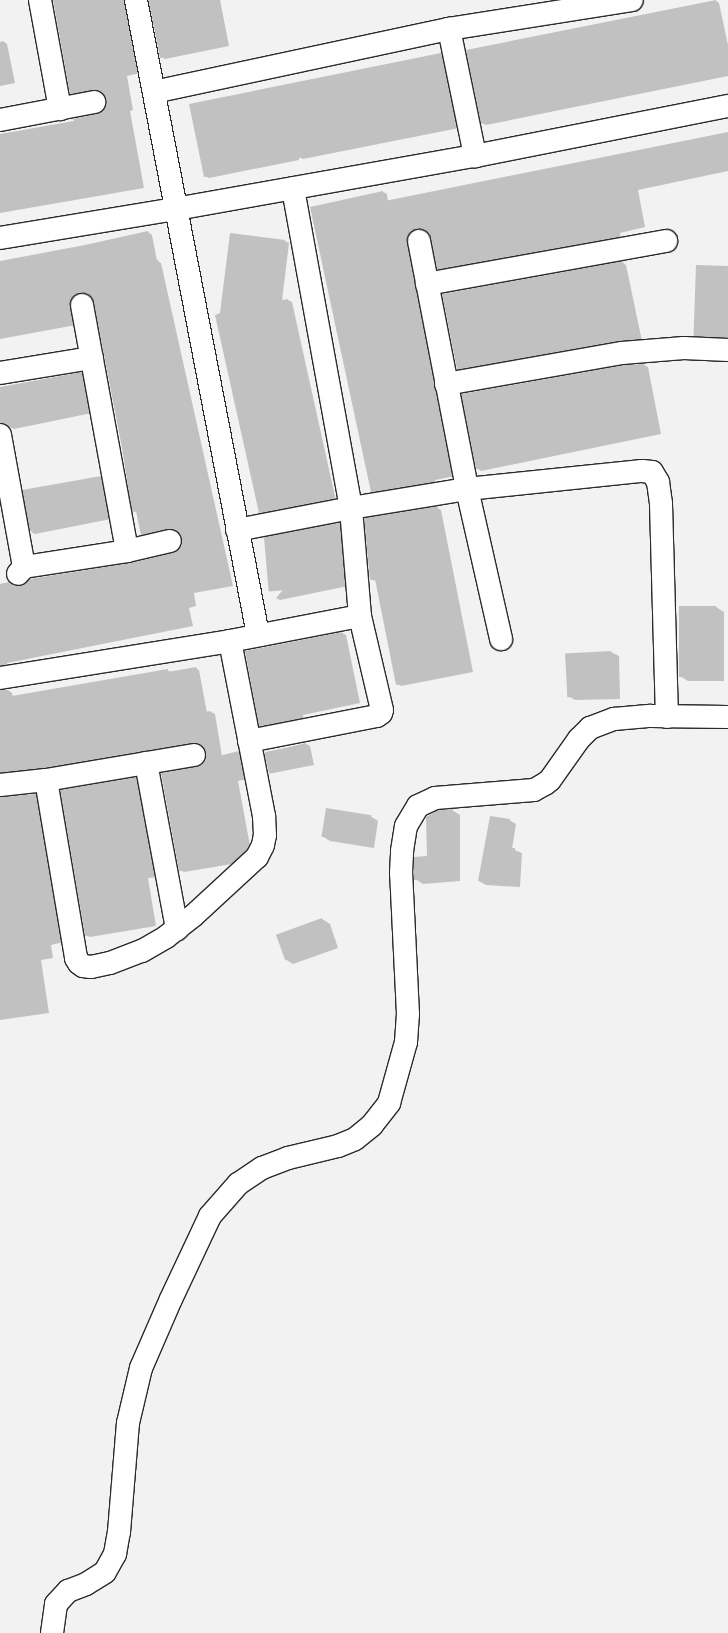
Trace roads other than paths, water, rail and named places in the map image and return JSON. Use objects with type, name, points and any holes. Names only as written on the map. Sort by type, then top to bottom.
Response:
[{"type":"street","points":[[40,0],[60,109]]},
{"type":"street","points":[[136,0],[258,635]]},
{"type":"street","points":[[154,92],[449,29],[632,0]]},
{"type":"street","points":[[449,29],[475,156]]},
{"type":"street","points":[[0,120],[94,102]]},
{"type":"street","points":[[0,238],[176,209],[475,156],[728,106]]},
{"type":"street","points":[[249,741],[377,716],[381,713],[382,706],[360,616],[350,508],[294,188]]},
{"type":"street","points":[[419,240],[467,490],[501,639]]},
{"type":"street","points":[[427,284],[666,240]]},
{"type":"street","points":[[82,304],[127,551]]},
{"type":"street","points":[[446,384],[622,353],[684,348],[728,350]]},
{"type":"street","points":[[0,373],[92,358]]},
{"type":"street","points":[[0,434],[4,479],[21,571],[127,551],[170,541]]},
{"type":"street","points":[[237,530],[350,508],[467,490],[642,471],[652,472],[658,482],[661,504],[667,717]]},
{"type":"street","points":[[0,678],[230,641],[360,616]]},
{"type":"street","points":[[46,780],[75,950],[79,963],[83,966],[91,967],[110,963],[142,951],[177,929],[257,857],[263,845],[265,835],[264,816],[230,641]]},
{"type":"street","points":[[52,1633],[56,1604],[68,1591],[86,1584],[105,1572],[115,1554],[119,1532],[128,1423],[141,1368],[171,1299],[210,1216],[238,1184],[262,1168],[288,1158],[338,1146],[355,1138],[372,1124],[389,1103],[406,1042],[408,1014],[401,872],[402,851],[406,826],[418,806],[435,798],[534,790],[550,780],[579,739],[590,728],[614,719],[651,716],[728,717]]},
{"type":"street","points":[[0,785],[46,780],[194,755]]},
{"type":"street","points":[[146,763],[177,929]]}]
